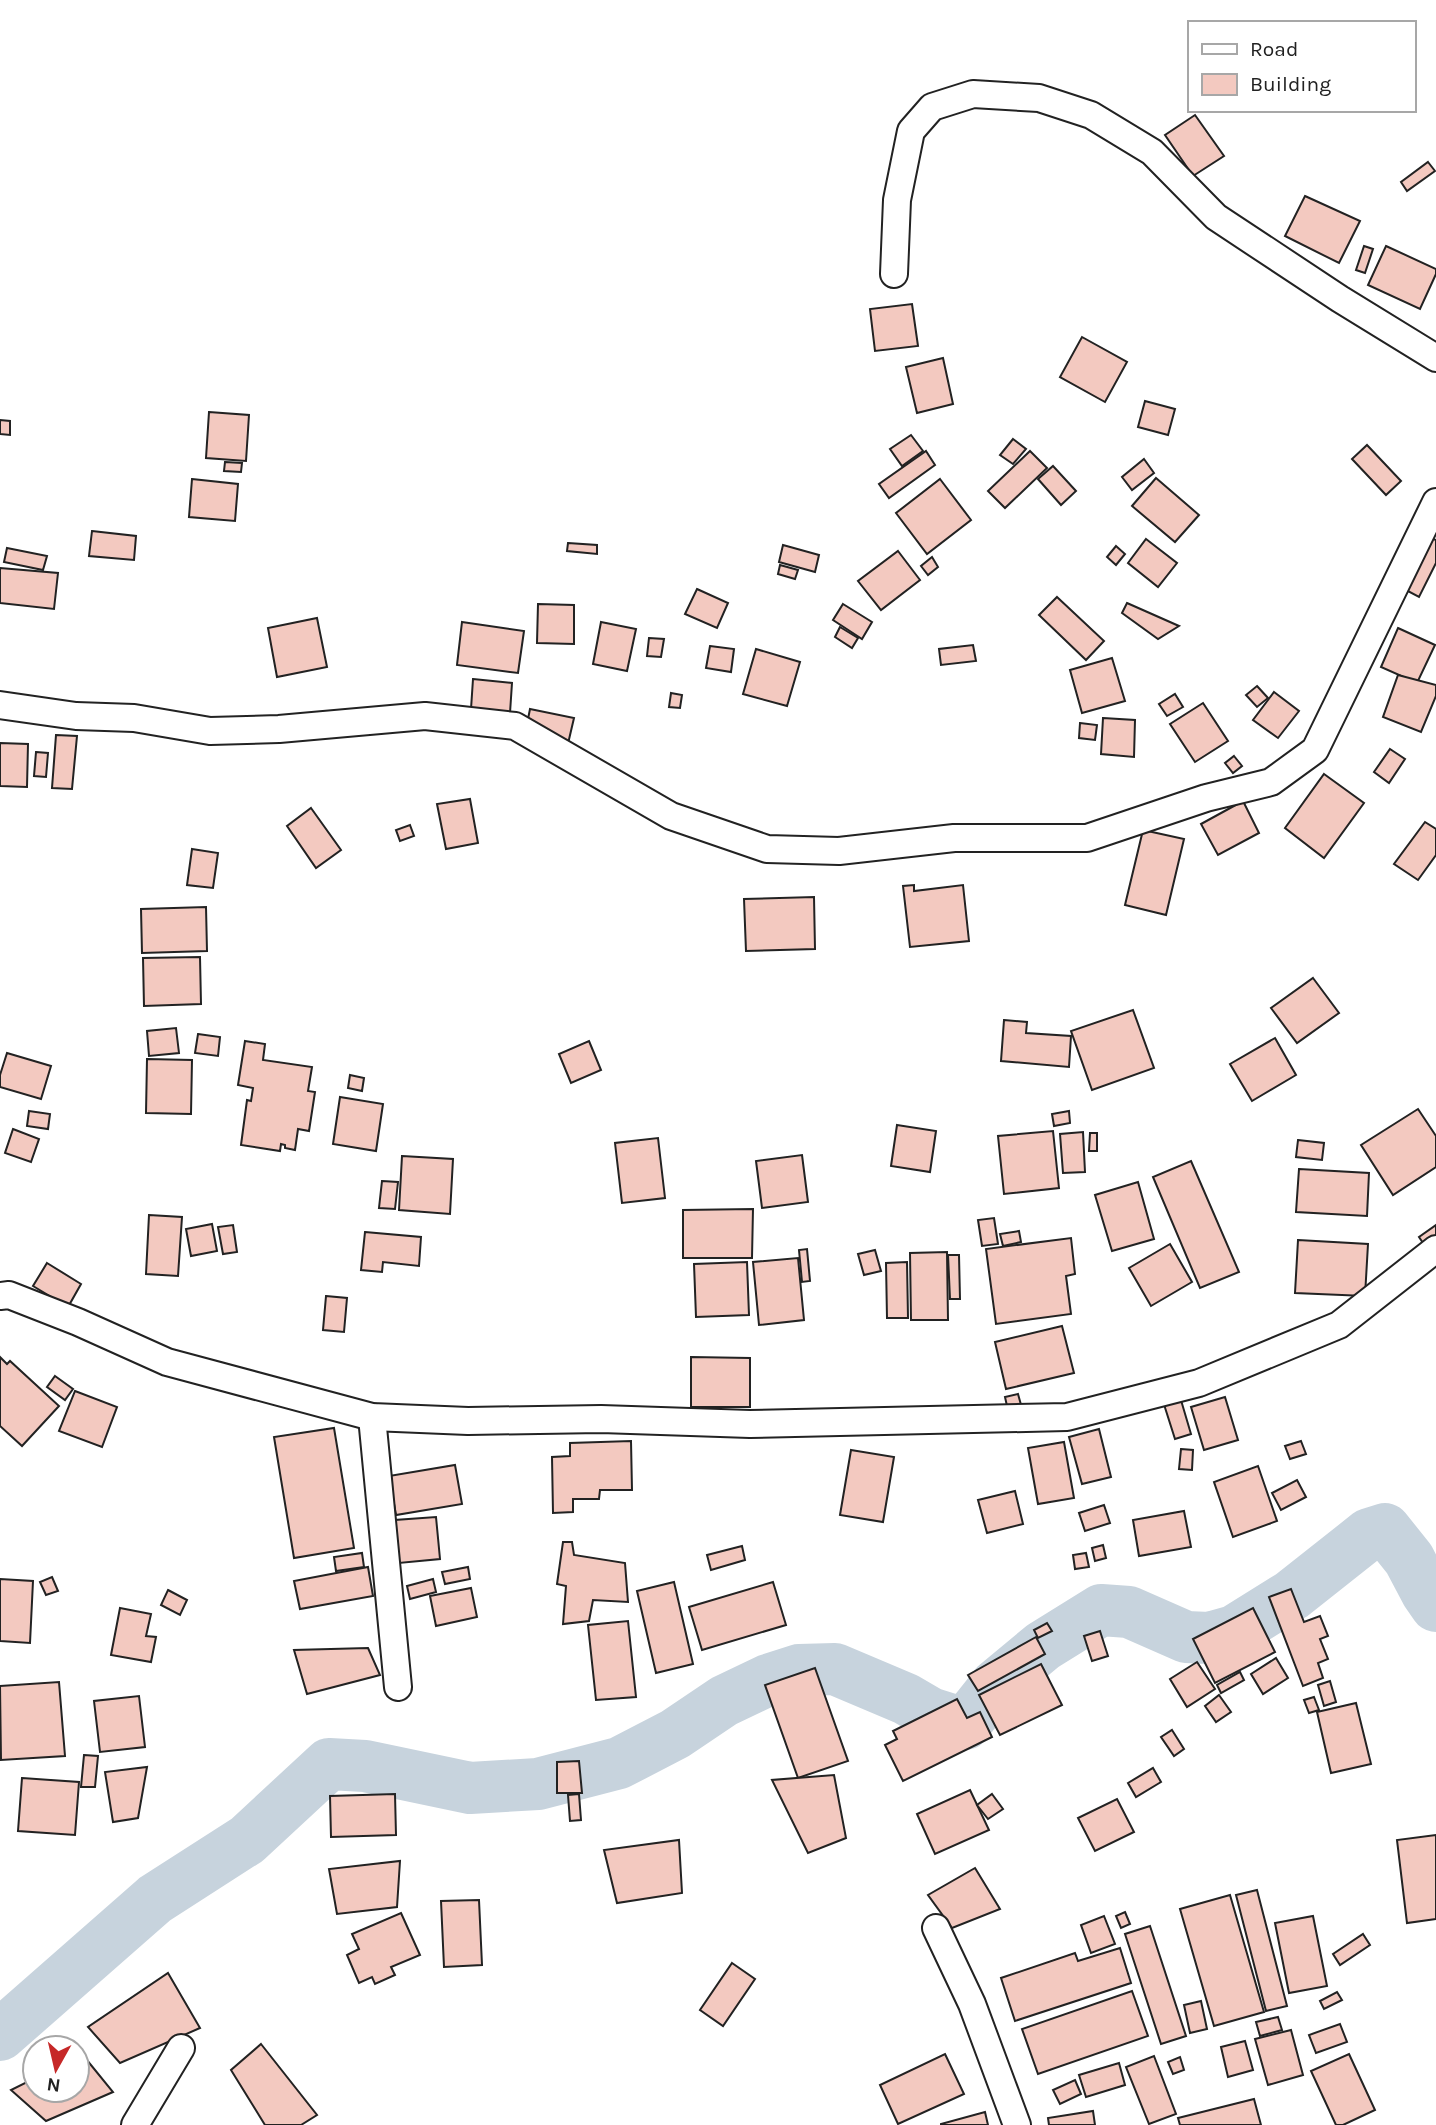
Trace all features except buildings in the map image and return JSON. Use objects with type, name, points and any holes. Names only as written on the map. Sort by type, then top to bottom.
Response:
[{"type":"street","points":[[894,274],[897,200],[911,131],[932,107],[973,94],[1039,98],[1091,115],[1152,152],[1216,218],[1436,358]]},
{"type":"street","points":[[0,705],[76,716],[134,718],[210,730],[279,729],[425,716],[515,726],[671,816],[767,849],[839,851],[954,838],[1087,838],[1206,798],[1270,782],[1315,750],[1436,502]]},
{"type":"street","points":[[0,1296],[9,1295],[66,1317],[167,1362],[372,1417],[468,1421],[601,1419],[750,1424],[1067,1417],[1199,1383],[1339,1325],[1436,1249]]},
{"type":"street","points":[[372,1417],[398,1687]]},
{"type":"street","points":[[936,1928],[972,2004],[1017,2125]]},
{"type":"street","points":[[135,2125],[181,2048]]},
{"type":"waterway","points":[[0,2035],[155,1899],[247,1840],[329,1764],[365,1766],[470,1788],[538,1784],[619,1763],[675,1734],[724,1701],[768,1680],[799,1670],[835,1669],[906,1699],[930,1713],[965,1724],[996,1685],[1043,1646],[1101,1610],[1129,1612],[1186,1637],[1209,1638],[1234,1631],[1292,1595],[1369,1534],[1385,1529],[1409,1559],[1436,1606]]}]
